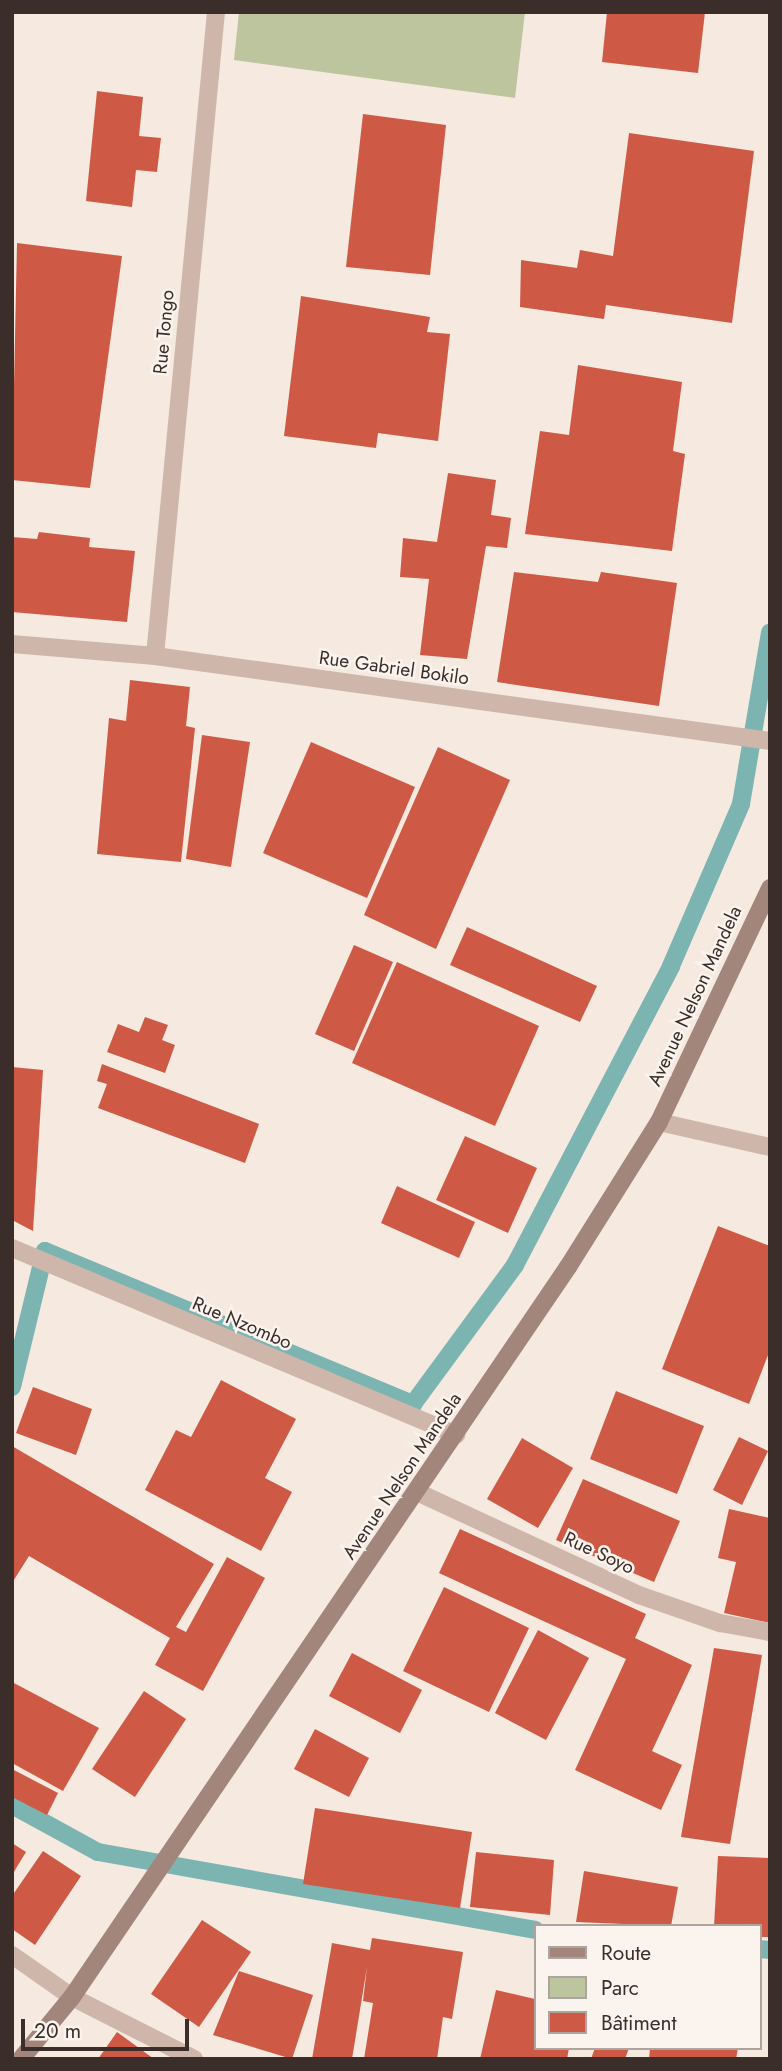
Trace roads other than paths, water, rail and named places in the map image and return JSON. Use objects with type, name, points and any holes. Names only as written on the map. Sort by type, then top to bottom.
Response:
[{"type":"street","name":"Rue Tongo","points":[[155,656],[216,12]]},
{"type":"street","name":"Rue Gabriel Bokilo","points":[[12,644],[155,656],[770,741]]},
{"type":"street","name":"Avenue Nelson Mandela","points":[[21,2059],[72,1997],[456,1435],[659,1122],[770,888]]},
{"type":"street","points":[[659,1122],[770,1147]]},
{"type":"street","name":"Rue Nzombo","points":[[12,1248],[456,1435]]},
{"type":"street","name":"Rue Soyo","points":[[417,1492],[639,1595],[720,1623],[770,1632]]},
{"type":"street","points":[[12,1955],[72,1997],[194,2059]]},
{"type":"waterway","points":[[12,1387],[45,1251],[413,1404],[515,1265],[671,966],[741,804],[770,632]]},
{"type":"waterway","points":[[12,1805],[98,1852],[534,1930]]},
{"type":"waterway","points":[[761,1949],[770,1950]]}]
